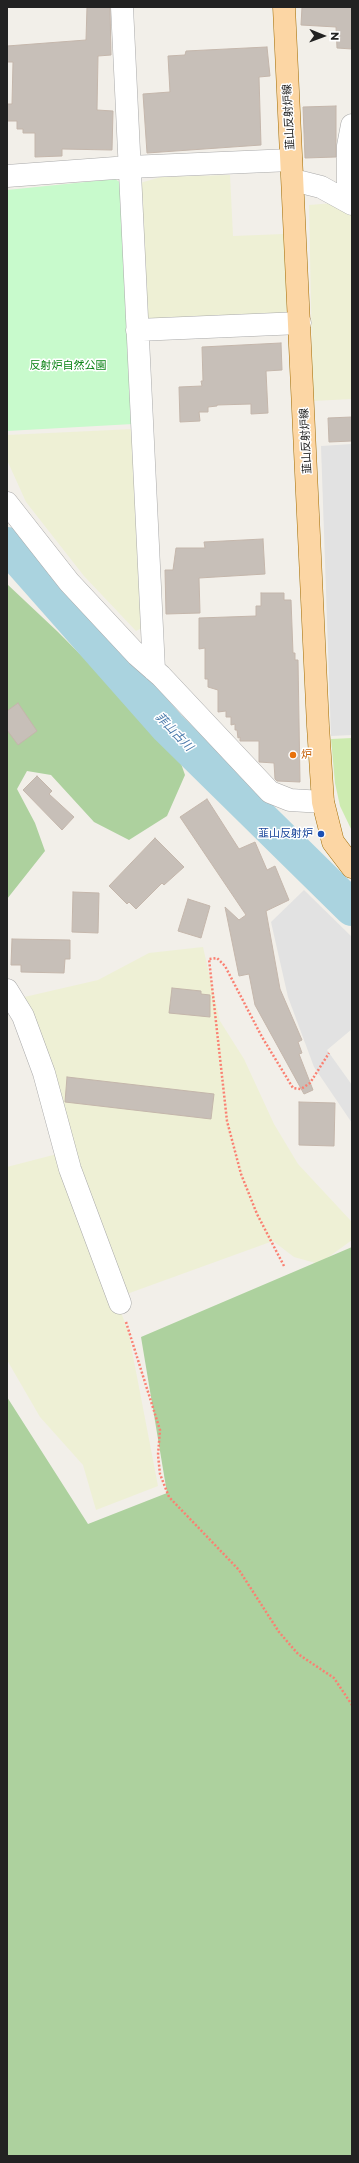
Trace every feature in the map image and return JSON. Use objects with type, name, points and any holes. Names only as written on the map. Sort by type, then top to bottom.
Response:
[{"type":"main road","name":"韮山反射炉線","points":[[284,7],[318,726],[323,802],[333,842],[352,867]]},
{"type":"street","points":[[122,7],[154,670]]},
{"type":"street","points":[[7,176],[129,167],[292,170],[315,185],[350,202],[348,146],[352,124]]},
{"type":"street","points":[[137,330],[300,323]]},
{"type":"street","points":[[7,503],[70,582],[137,655],[154,670],[270,792],[290,800],[323,802]]},
{"type":"street","points":[[7,990],[23,1016],[44,1073],[70,1169],[120,1303]]},
{"type":"path","points":[[284,1266],[257,1214],[241,1174],[227,1121],[209,959],[217,958],[225,966],[262,1037],[293,1088],[301,1090],[306,1087],[328,1053]]},
{"type":"path","points":[[120,1303],[160,1430],[158,1454],[160,1474],[169,1497],[239,1570],[279,1632],[298,1654],[334,1678],[352,1705]]},
{"type":"green space","points":[[230,175],[233,236],[284,234],[287,315],[148,324],[140,183],[161,177]]},
{"type":"green space","name":"反射炉自然公園","points":[[115,179],[121,183],[133,424],[7,431],[7,190]]},
{"type":"green space","points":[[334,203],[352,215],[352,399],[313,401],[309,205]]},
{"type":"green space","points":[[133,429],[144,627],[136,631],[84,576],[26,502],[7,460],[7,435]]},
{"type":"green space","points":[[7,584],[58,632],[177,752],[185,775],[167,816],[129,840],[94,822],[51,775],[27,771],[17,789],[35,823],[45,851],[7,899]]},
{"type":"green space","points":[[352,738],[352,831],[340,806],[335,783],[331,739]]},
{"type":"green space","points":[[203,947],[220,1021],[244,1059],[274,1124],[298,1164],[352,1222],[352,1240],[319,1264],[294,1257],[273,1241],[124,1295],[20,998],[98,980],[149,953]]},
{"type":"green space","points":[[57,1154],[128,1330],[158,1486],[96,1510],[83,1465],[40,1417],[7,1360],[7,1167]]},
{"type":"green space","points":[[352,1247],[352,2156],[7,2156],[7,1397],[88,1524],[167,1493],[141,1337]]},
{"type":"shaded area","points":[[352,444],[352,735],[331,736],[321,446]]},
{"type":"shaded area","points":[[304,890],[352,937],[352,1029],[327,1050],[352,1085],[352,1123],[314,1067],[288,997],[271,922]]},
{"type":"building","points":[[87,7],[110,7],[111,55],[98,56],[97,110],[113,111],[112,150],[62,149],[62,156],[35,157],[35,133],[23,133],[23,129],[17,129],[17,121],[7,121],[7,104],[12,104],[13,62],[7,62],[7,46],[86,40]]},
{"type":"building","points":[[302,7],[352,7],[352,49],[337,48],[336,27],[301,25]]},
{"type":"building","points":[[267,47],[270,76],[259,77],[261,145],[147,153],[143,94],[170,92],[168,56],[185,55],[186,51]]},
{"type":"building","points":[[336,106],[336,157],[305,158],[303,107]]},
{"type":"building","points":[[281,343],[282,370],[266,371],[268,413],[251,414],[251,404],[217,405],[208,407],[208,412],[199,412],[200,421],[180,422],[179,387],[202,386],[202,347]]},
{"type":"building","points":[[352,417],[352,441],[329,442],[328,418]]},
{"type":"building","points":[[263,539],[265,574],[199,578],[200,613],[166,614],[165,570],[173,570],[176,548],[205,548],[204,542]]},
{"type":"building","points":[[261,593],[284,593],[284,600],[291,600],[293,653],[295,653],[295,660],[298,660],[300,782],[277,781],[275,779],[274,763],[259,762],[259,741],[240,741],[237,730],[235,730],[235,724],[231,725],[231,717],[226,717],[226,711],[218,712],[218,690],[208,687],[208,679],[205,679],[205,648],[199,649],[199,618],[256,616],[256,606],[261,606]]},
{"type":"building","points":[[18,703],[37,731],[18,745],[7,730],[7,711]]},
{"type":"building","points":[[37,776],[52,791],[49,794],[74,817],[62,830],[23,790]]},
{"type":"building","points":[[207,799],[239,849],[255,842],[267,870],[275,866],[289,900],[266,911],[280,989],[302,1040],[298,1042],[302,1053],[299,1054],[313,1090],[304,1094],[255,1005],[249,974],[239,976],[225,907],[239,920],[246,915],[180,817]]},
{"type":"building","points":[[155,838],[184,867],[164,885],[162,883],[136,909],[129,902],[127,904],[109,886]]},
{"type":"building","points":[[73,892],[99,893],[98,933],[72,932]]},
{"type":"building","points":[[188,899],[210,906],[201,938],[178,931]]},
{"type":"building","points":[[12,939],[70,940],[70,959],[65,959],[64,973],[21,972],[21,965],[11,965]]},
{"type":"building","points":[[172,988],[201,991],[201,994],[210,995],[210,1017],[169,1013]]},
{"type":"building","points":[[67,1077],[214,1094],[211,1119],[65,1102]]},
{"type":"building","points":[[299,1102],[335,1103],[334,1146],[299,1145]]},
{"type":"waterway","name":"菲山古川","points":[[7,545],[168,727],[352,908]]},
{"type":"place","name":"炉","points":[[293,755]]},
{"type":"place","name":"韮山反射炉","points":[[321,834]]}]
